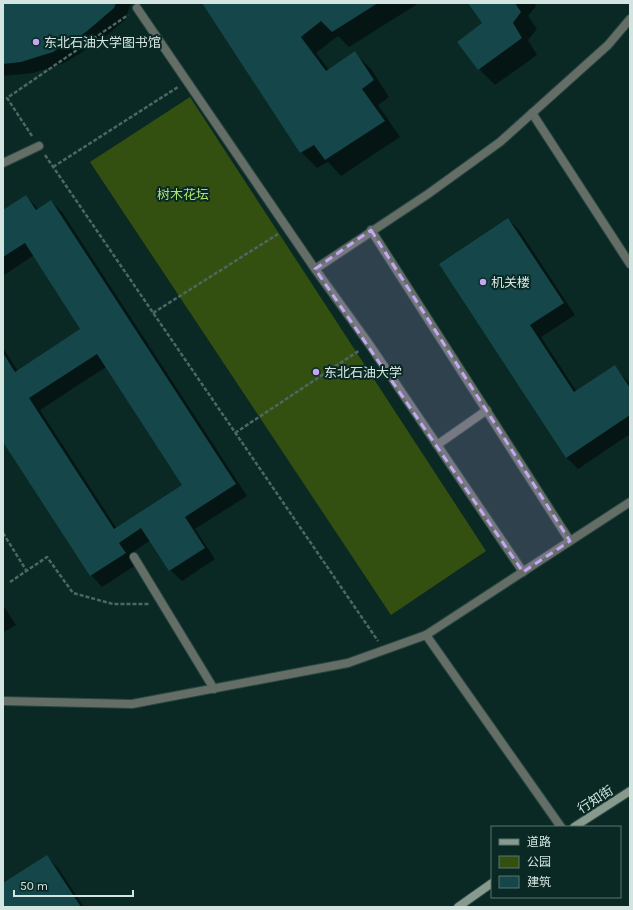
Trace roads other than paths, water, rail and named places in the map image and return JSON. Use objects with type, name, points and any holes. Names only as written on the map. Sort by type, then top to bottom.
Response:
[{"type":"main road","name":"行知街","points":[[576,826],[630,791]]},
{"type":"main road","points":[[458,907],[491,885]]},
{"type":"street","points":[[137,8],[437,445],[522,572]]},
{"type":"street","points":[[315,269],[428,194],[494,146],[608,45],[630,19]]},
{"type":"street","points":[[532,113],[630,264]]},
{"type":"street","points":[[3,163],[39,146]]},
{"type":"street","points":[[372,230],[570,541]]},
{"type":"street","points":[[437,445],[487,410]]},
{"type":"street","points":[[3,701],[132,704],[348,664],[426,635],[630,502]]},
{"type":"street","points":[[134,557],[214,689]]},
{"type":"street","points":[[426,635],[560,826]]},
{"type":"place","name":"东北石油大学图书馆","points":[[36,42]]},
{"type":"place","name":"机关楼","points":[[483,282]]},
{"type":"place","name":"东北石油大学","points":[[316,372]]},
{"type":"park label","name":"树木花坛","points":[[183,194]]}]
